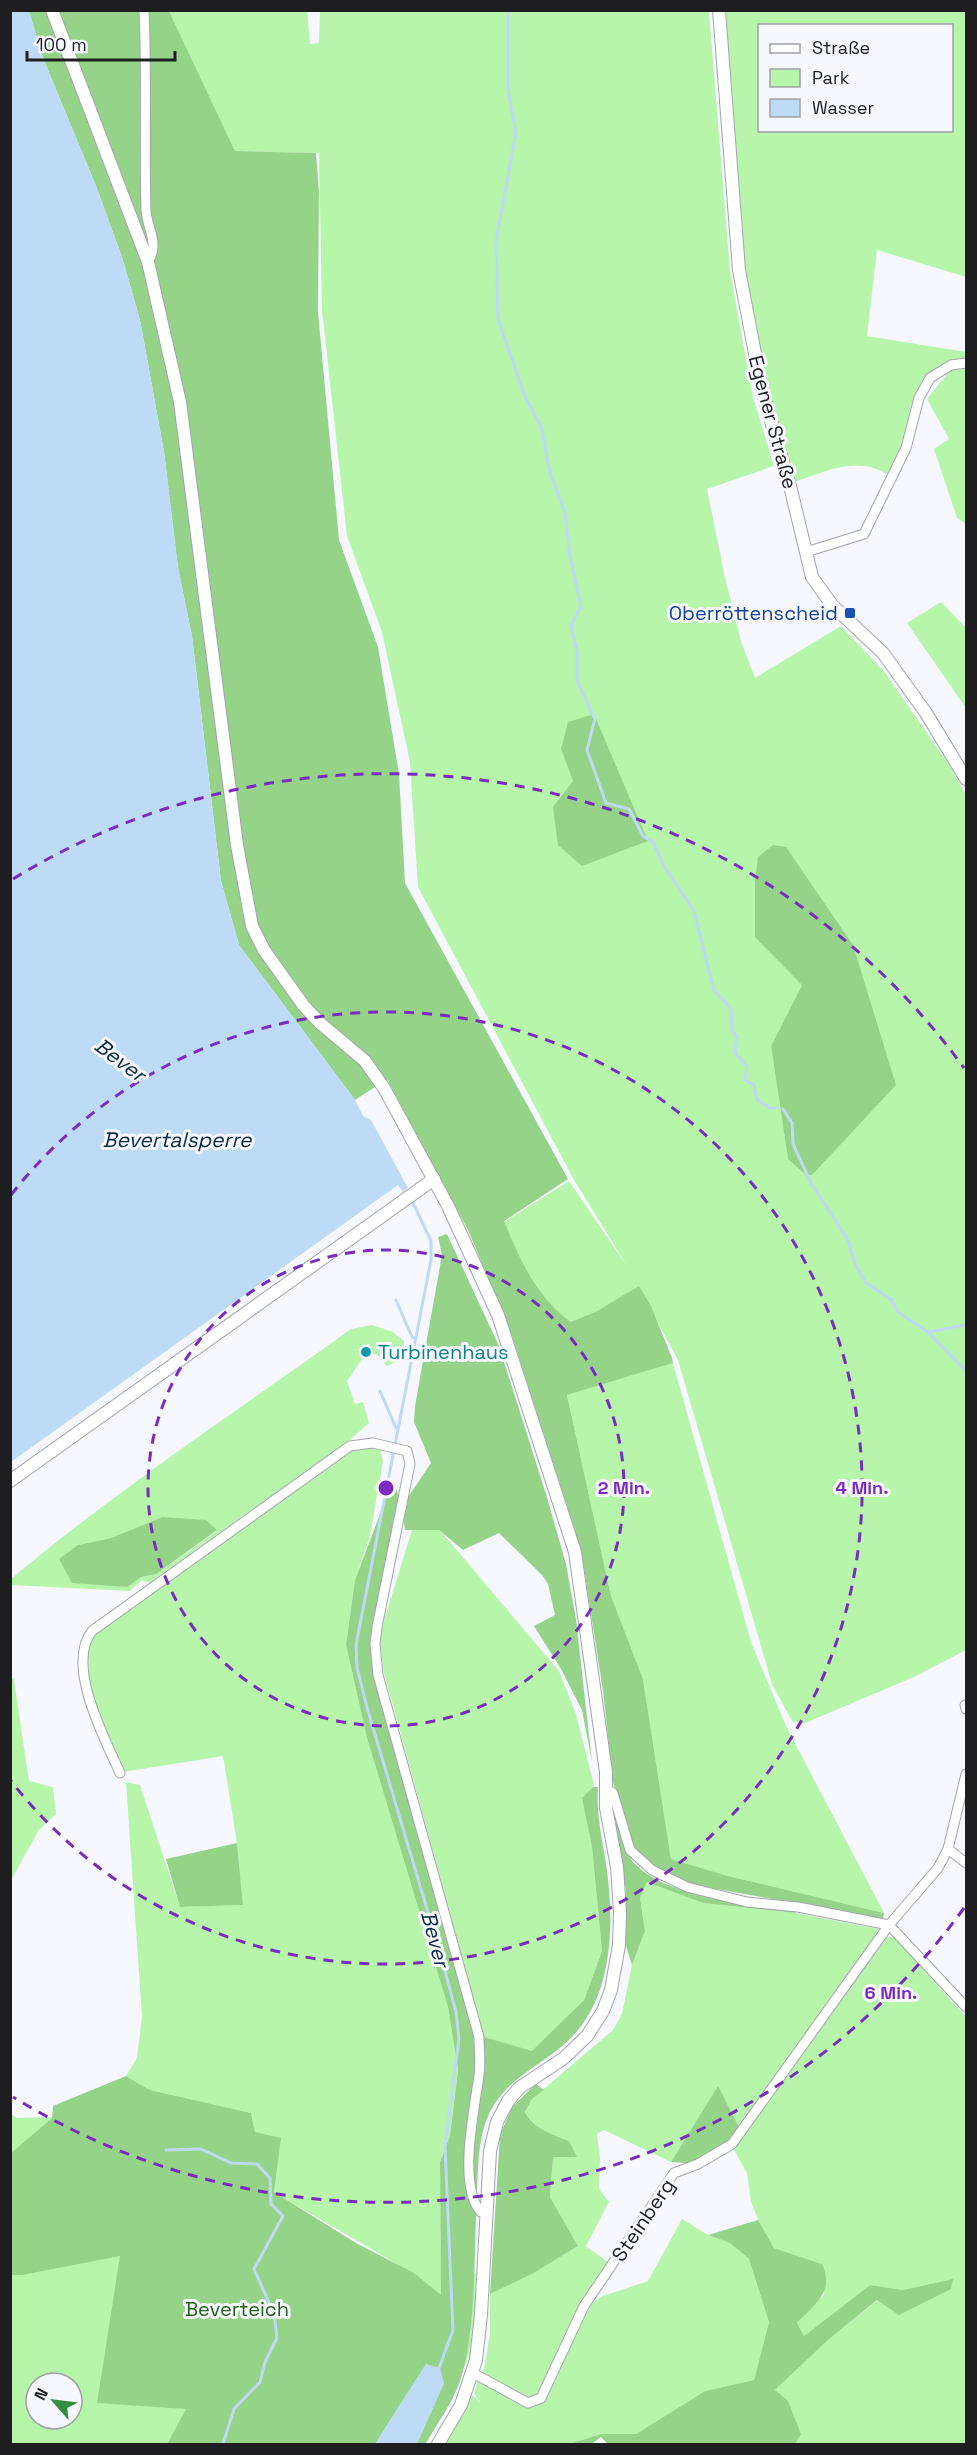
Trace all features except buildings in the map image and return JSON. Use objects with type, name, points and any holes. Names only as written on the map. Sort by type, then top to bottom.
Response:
[{"type":"street","points":[[52,10],[148,262],[180,402],[238,854],[252,926],[264,950],[304,1006],[320,1023],[361,1056],[375,1074],[434,1179],[505,1333],[575,1552],[595,1686],[606,1808],[617,1867],[620,1945],[611,1990],[596,2024],[579,2044],[519,2088],[504,2107],[490,2151],[480,2324],[473,2373],[461,2405],[438,2445]]},
{"type":"street","points":[[144,10],[146,211],[154,244],[153,254],[148,262]]},
{"type":"street","name":"Egener Straße","points":[[719,10],[739,270],[762,390],[817,587],[832,606],[883,653],[926,713],[966,779]]},
{"type":"street","points":[[806,552],[864,534],[906,448],[920,398],[930,378],[951,365],[966,363]]},
{"type":"street","points":[[10,1481],[434,1179]]},
{"type":"street","points":[[120,1773],[103,1736],[85,1684],[84,1647],[92,1631],[350,1446],[365,1443],[386,1445],[402,1448],[408,1453],[410,1464],[376,1627],[378,1675],[479,2037],[479,2074],[470,2126],[471,2175],[474,2203],[481,2212],[487,2213]]},
{"type":"street","name":"Steinberg","points":[[473,2373],[528,2403],[541,2398],[584,2306],[674,2173],[698,2164],[732,2144],[889,1925],[938,1868],[948,1849],[966,1774]]},
{"type":"street","points":[[606,1790],[613,1793],[630,1850],[642,1864],[687,1887],[747,1902],[798,1906],[889,1925],[966,2007]]},
{"type":"street","points":[[948,1849],[966,1863]]},
{"type":"green space","points":[[29,11],[169,11],[235,151],[316,153],[319,192],[318,312],[339,540],[378,647],[399,774],[405,883],[568,1179],[504,1221],[530,1276],[558,1312],[571,1322],[597,1311],[639,1286],[651,1306],[672,1358],[673,1363],[567,1395],[611,1596],[643,1679],[671,1859],[728,1876],[884,1913],[883,1919],[689,1884],[656,1870],[633,1849],[613,1782],[603,1691],[581,1549],[509,1327],[468,1230],[387,1079],[355,1100],[239,945],[221,881],[192,636],[178,568],[164,452],[140,320],[122,257],[96,186],[43,58]]},
{"type":"green space","points":[[169,11],[307,11],[310,44],[319,43],[320,11],[709,11],[730,271],[753,397],[774,466],[707,489],[725,578],[741,641],[755,678],[841,626],[884,671],[948,763],[966,795],[966,1650],[914,1677],[803,1724],[792,1721],[772,1684],[678,1360],[639,1287],[597,1311],[571,1322],[548,1301],[539,1289],[523,1264],[504,1222],[569,1181],[627,1266],[573,1178],[418,887],[410,762],[382,632],[347,536],[322,310],[319,153],[235,151]],"holes":[[[561,749],[648,841],[573,781]],[[802,985],[788,1159],[771,1046]]]},
{"type":"green space","points":[[723,11],[966,11],[966,277],[877,250],[867,336],[966,352],[966,361],[948,363],[924,379],[911,405],[904,439],[890,476],[865,466],[853,466],[829,470],[791,483],[765,388],[742,268]]},
{"type":"green space","points":[[966,367],[966,524],[957,518],[934,449],[949,439],[927,399],[951,369]]},
{"type":"green space","points":[[941,602],[966,628],[966,708],[907,623]]},
{"type":"green space","points":[[594,714],[648,841],[582,866],[558,845],[553,807],[573,781],[561,749],[568,722]]},
{"type":"green space","points":[[773,845],[786,847],[853,945],[896,1085],[812,1175],[806,1175],[788,1159],[771,1046],[802,985],[755,937],[755,882],[758,857]]},
{"type":"green space","name":"Beverteich","points":[[447,1234],[499,1346],[566,1564],[576,1619],[592,1762],[582,1710],[561,1669],[534,1626],[555,1615],[548,1584],[542,1575],[499,1533],[463,1550],[439,1530],[405,1530],[402,1509],[377,1627],[378,1675],[481,2036],[532,2051],[584,2000],[602,1951],[592,1847],[582,1798],[593,1787],[598,1787],[599,1816],[609,1884],[609,1950],[605,1972],[591,2012],[579,2029],[554,2053],[514,2082],[502,2094],[492,2107],[485,2124],[479,2158],[474,2288],[465,2361],[453,2398],[425,2444],[417,2444],[444,2383],[426,2364],[375,2444],[167,2444],[186,2409],[97,2403],[120,2256],[23,2275],[11,2275],[10,2154],[52,2118],[53,2106],[126,2076],[150,2090],[251,2113],[255,2132],[281,2138],[274,2192],[356,2243],[414,2273],[441,2295],[440,2162],[450,2136],[458,2070],[448,2007],[367,1738],[346,1645],[355,1580],[393,1480],[402,1506],[431,1463],[414,1422],[415,1406],[442,1255],[438,1237]]},
{"type":"green space","points":[[372,1325],[393,1332],[404,1341],[403,1359],[387,1366],[378,1355],[373,1354],[369,1344],[358,1349],[362,1359],[347,1381],[355,1404],[363,1402],[369,1423],[351,1439],[149,1583],[142,1580],[130,1591],[11,1585],[11,1579],[93,1514],[351,1329]],"holes":[[[162,1517],[217,1531],[156,1574],[141,1577],[78,1545],[111,1538]]]},
{"type":"green space","points":[[673,1363],[751,1642],[786,1726],[884,1913],[728,1876],[671,1859],[643,1679],[611,1596],[567,1395]]},
{"type":"green space","name":"Beverteich","points":[[366,1445],[380,1448],[383,1461],[370,1536],[355,1580],[346,1645],[367,1738],[448,2007],[458,2070],[450,2136],[440,2162],[441,2275],[476,2273],[474,2343],[453,2396],[426,2444],[203,2444],[183,2415],[167,2444],[11,2444],[11,2275],[23,2275],[99,2260],[10,2214],[11,2114],[17,2118],[53,2117],[19,2147],[125,2087],[255,2132],[251,2113],[150,2090],[126,2076],[137,2058],[142,2017],[126,1782],[140,1785],[180,1907],[243,1905],[237,1843],[223,1756],[123,1772],[90,1691],[87,1648],[98,1629],[347,1450]],"holes":[[[282,2197],[397,2264],[414,2277],[283,2209]]]},
{"type":"green space","points":[[162,1517],[206,1520],[217,1530],[156,1574],[141,1577],[127,1587],[72,1583],[59,1559],[78,1545],[111,1538]]},
{"type":"green space","points":[[412,1530],[439,1530],[559,1671],[576,1714],[594,1785],[583,1799],[592,1847],[602,1951],[584,2000],[532,2052],[481,2036],[455,1931],[384,1673],[380,1644],[382,1627]]},
{"type":"green space","points":[[10,1675],[14,1680],[29,1781],[53,1787],[56,1814],[39,1830],[11,1880]]},
{"type":"green space","points":[[612,1810],[615,1810],[626,1851],[637,1866],[655,1879],[701,1896],[793,1910],[796,1913],[703,1903],[647,1882],[640,1898],[645,1931],[632,1965],[626,1946],[626,1890]]},
{"type":"green space","points":[[237,1843],[243,1905],[180,1907],[166,1859]]},
{"type":"green space","points":[[647,1881],[703,1903],[796,1913],[878,1929],[876,1936],[738,2126],[718,2087],[671,2162],[604,2130],[597,2134],[600,2158],[599,2189],[609,2202],[586,2246],[612,2265],[586,2306],[603,2296],[648,2281],[682,2219],[708,2235],[730,2243],[749,2259],[769,2322],[754,2380],[705,2391],[636,2434],[601,2434],[569,2444],[446,2444],[472,2395],[480,2402],[474,2393],[478,2381],[528,2406],[538,2405],[548,2393],[541,2389],[533,2399],[519,2395],[483,2373],[490,2334],[490,2294],[534,2273],[578,2246],[550,2197],[553,2157],[576,2157],[569,2141],[538,2126],[525,2112],[532,2099],[613,2030],[622,2014],[632,1965],[645,1931],[640,1898]]},
{"type":"green space","points":[[887,1937],[894,1937],[966,2017],[966,2444],[795,2444],[801,2433],[775,2390],[828,2340],[878,2300],[953,2279],[903,2290],[870,2285],[804,2336],[797,2323],[824,2295],[822,2264],[774,2248],[764,2234],[751,2202],[747,2173],[733,2148]]},
{"type":"green space","points":[[536,2084],[544,2090],[532,2099],[525,2112],[528,2118],[550,2133],[569,2141],[577,2157],[553,2157],[550,2197],[578,2246],[534,2273],[490,2294],[500,2135],[512,2107]]},
{"type":"green space","points":[[718,2086],[741,2131],[732,2144],[698,2164],[671,2162]]},
{"type":"green space","points":[[758,2220],[774,2248],[822,2264],[826,2282],[825,2290],[797,2323],[804,2336],[870,2285],[903,2290],[953,2279],[951,2289],[899,2315],[877,2300],[828,2340],[775,2390],[788,2401],[801,2434],[795,2444],[608,2444],[601,2437],[591,2444],[569,2444],[601,2434],[636,2434],[705,2391],[754,2380],[769,2322],[749,2259],[730,2243],[708,2235]]},
{"type":"water","name":"Bevertalsperre","points":[[10,11],[29,11],[43,58],[96,186],[122,257],[140,320],[164,452],[178,567],[192,636],[221,881],[239,945],[355,1100],[363,1116],[371,1120],[408,1188],[403,1192],[398,1185],[11,1462]]},
{"type":"water","points":[[426,2364],[440,2368],[444,2383],[417,2444],[375,2444]]},
{"type":"waterway","points":[[508,10],[508,90],[516,133],[496,241],[498,319],[525,397],[541,426],[550,473],[565,512],[570,556],[581,606],[571,626],[577,651],[577,681],[595,719],[587,750],[606,803],[629,809],[643,836],[653,842],[665,868],[694,911],[714,990],[731,1009],[732,1031],[737,1036],[735,1053],[747,1066],[745,1080],[754,1085],[757,1100],[770,1108],[776,1108]]},
{"type":"waterway","points":[[783,1109],[792,1123],[793,1144],[811,1183],[848,1240],[855,1264],[866,1283],[892,1300],[898,1312],[928,1332],[966,1325]]},
{"type":"waterway","name":"Bever","points":[[413,1203],[431,1241],[431,1260],[356,1645],[357,1668],[368,1711],[456,2012],[459,2039],[445,2147],[453,2330],[438,2371]]},
{"type":"waterway","points":[[396,1300],[412,1337],[416,1338]]},
{"type":"waterway","points":[[928,1332],[966,1371]]},
{"type":"waterway","name":"Bever","points":[[380,1391],[396,1428]]},
{"type":"waterway","points":[[166,2150],[201,2149],[231,2163],[257,2164],[270,2178],[271,2204],[283,2216],[254,2269],[274,2314],[277,2338],[265,2362],[260,2382],[234,2409],[223,2444]]},
{"type":"place","name":"Oberröttenscheid","points":[[850,613]]},
{"type":"place","name":"Turbinenhaus","points":[[366,1352]]}]
